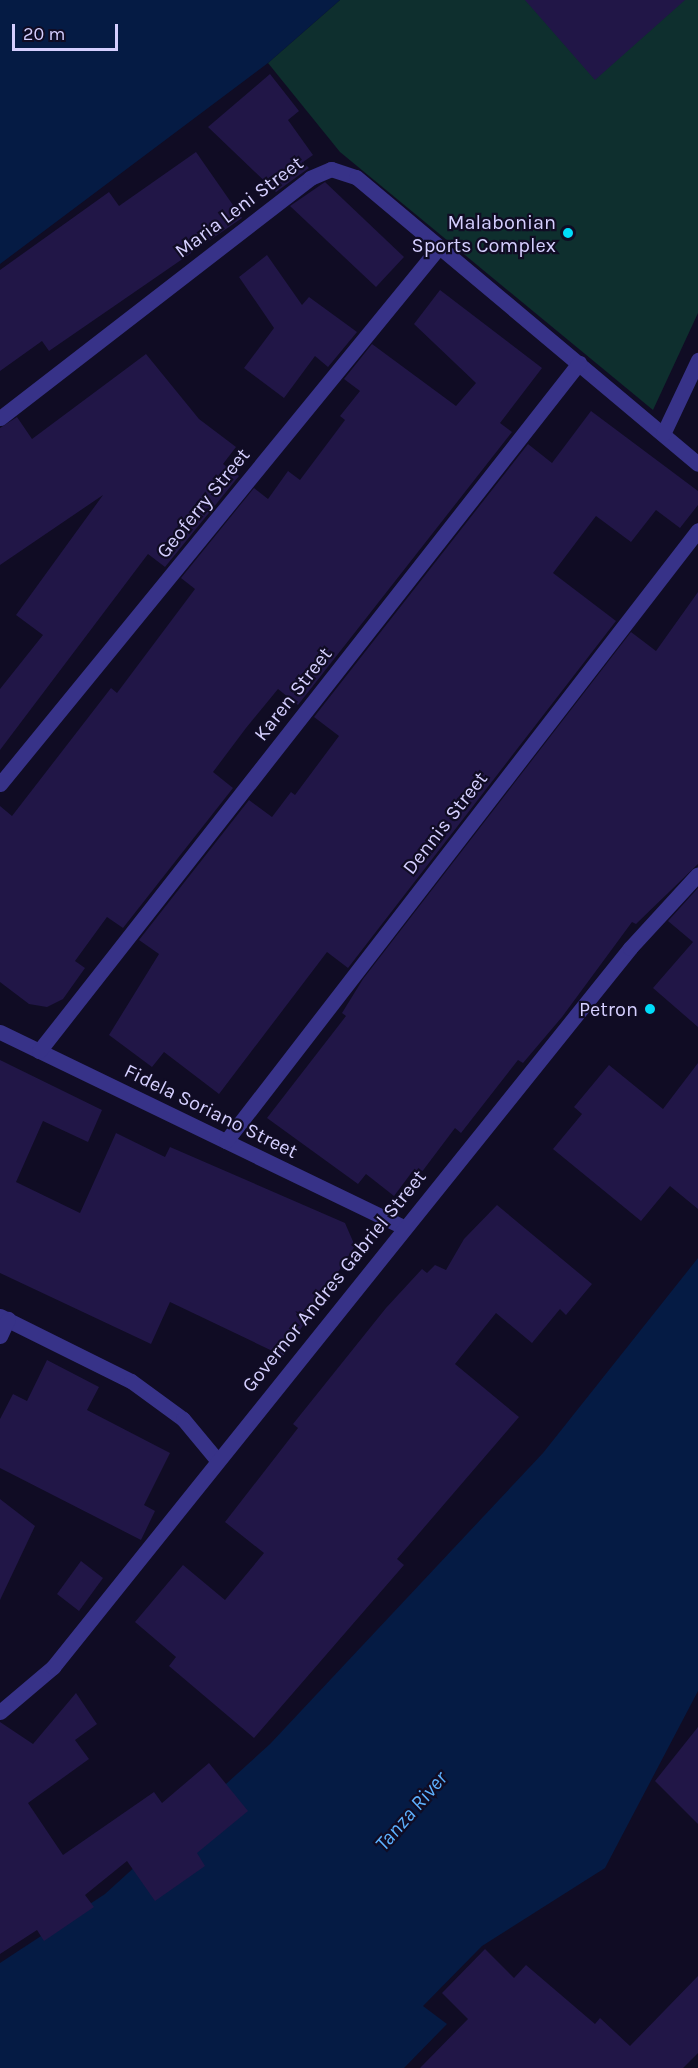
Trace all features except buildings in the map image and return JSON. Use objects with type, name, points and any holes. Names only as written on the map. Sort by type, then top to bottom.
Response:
[{"type":"street","name":"Maria Leni Street","points":[[0,418],[319,171],[344,171],[356,177],[698,465]]},
{"type":"street","name":"Geoferry Street","points":[[0,784],[439,247]]},
{"type":"street","points":[[663,434],[698,360]]},
{"type":"street","name":"Karen Street","points":[[39,1051],[579,363]]},
{"type":"street","name":"Dennis Street","points":[[226,1142],[698,530]]},
{"type":"street","name":"Governor Andres Gabriel Street","points":[[0,1712],[53,1666],[630,948],[698,874]]},
{"type":"street","name":"Fidela Soriano Street","points":[[0,1032],[404,1227]]},
{"type":"street","points":[[0,1336],[4,1318],[131,1381],[183,1419],[217,1460]]},
{"type":"green space","name":"Malabonian Sports Complex","points":[[340,0],[698,0],[698,313],[653,410],[340,152],[268,63]]},
{"type":"water","points":[[0,0],[340,0],[268,63],[0,264]]},
{"type":"water","name":"Tanza River","points":[[698,1258],[698,1691],[605,1868],[482,1946],[423,2006],[447,2024],[404,2068],[0,2068],[0,1963],[105,1894],[270,1744],[543,1453]]},
{"type":"place","name":"Malabonian Sports Complex","points":[[568,233]]},
{"type":"place","name":"Petron","points":[[650,1009]]}]
